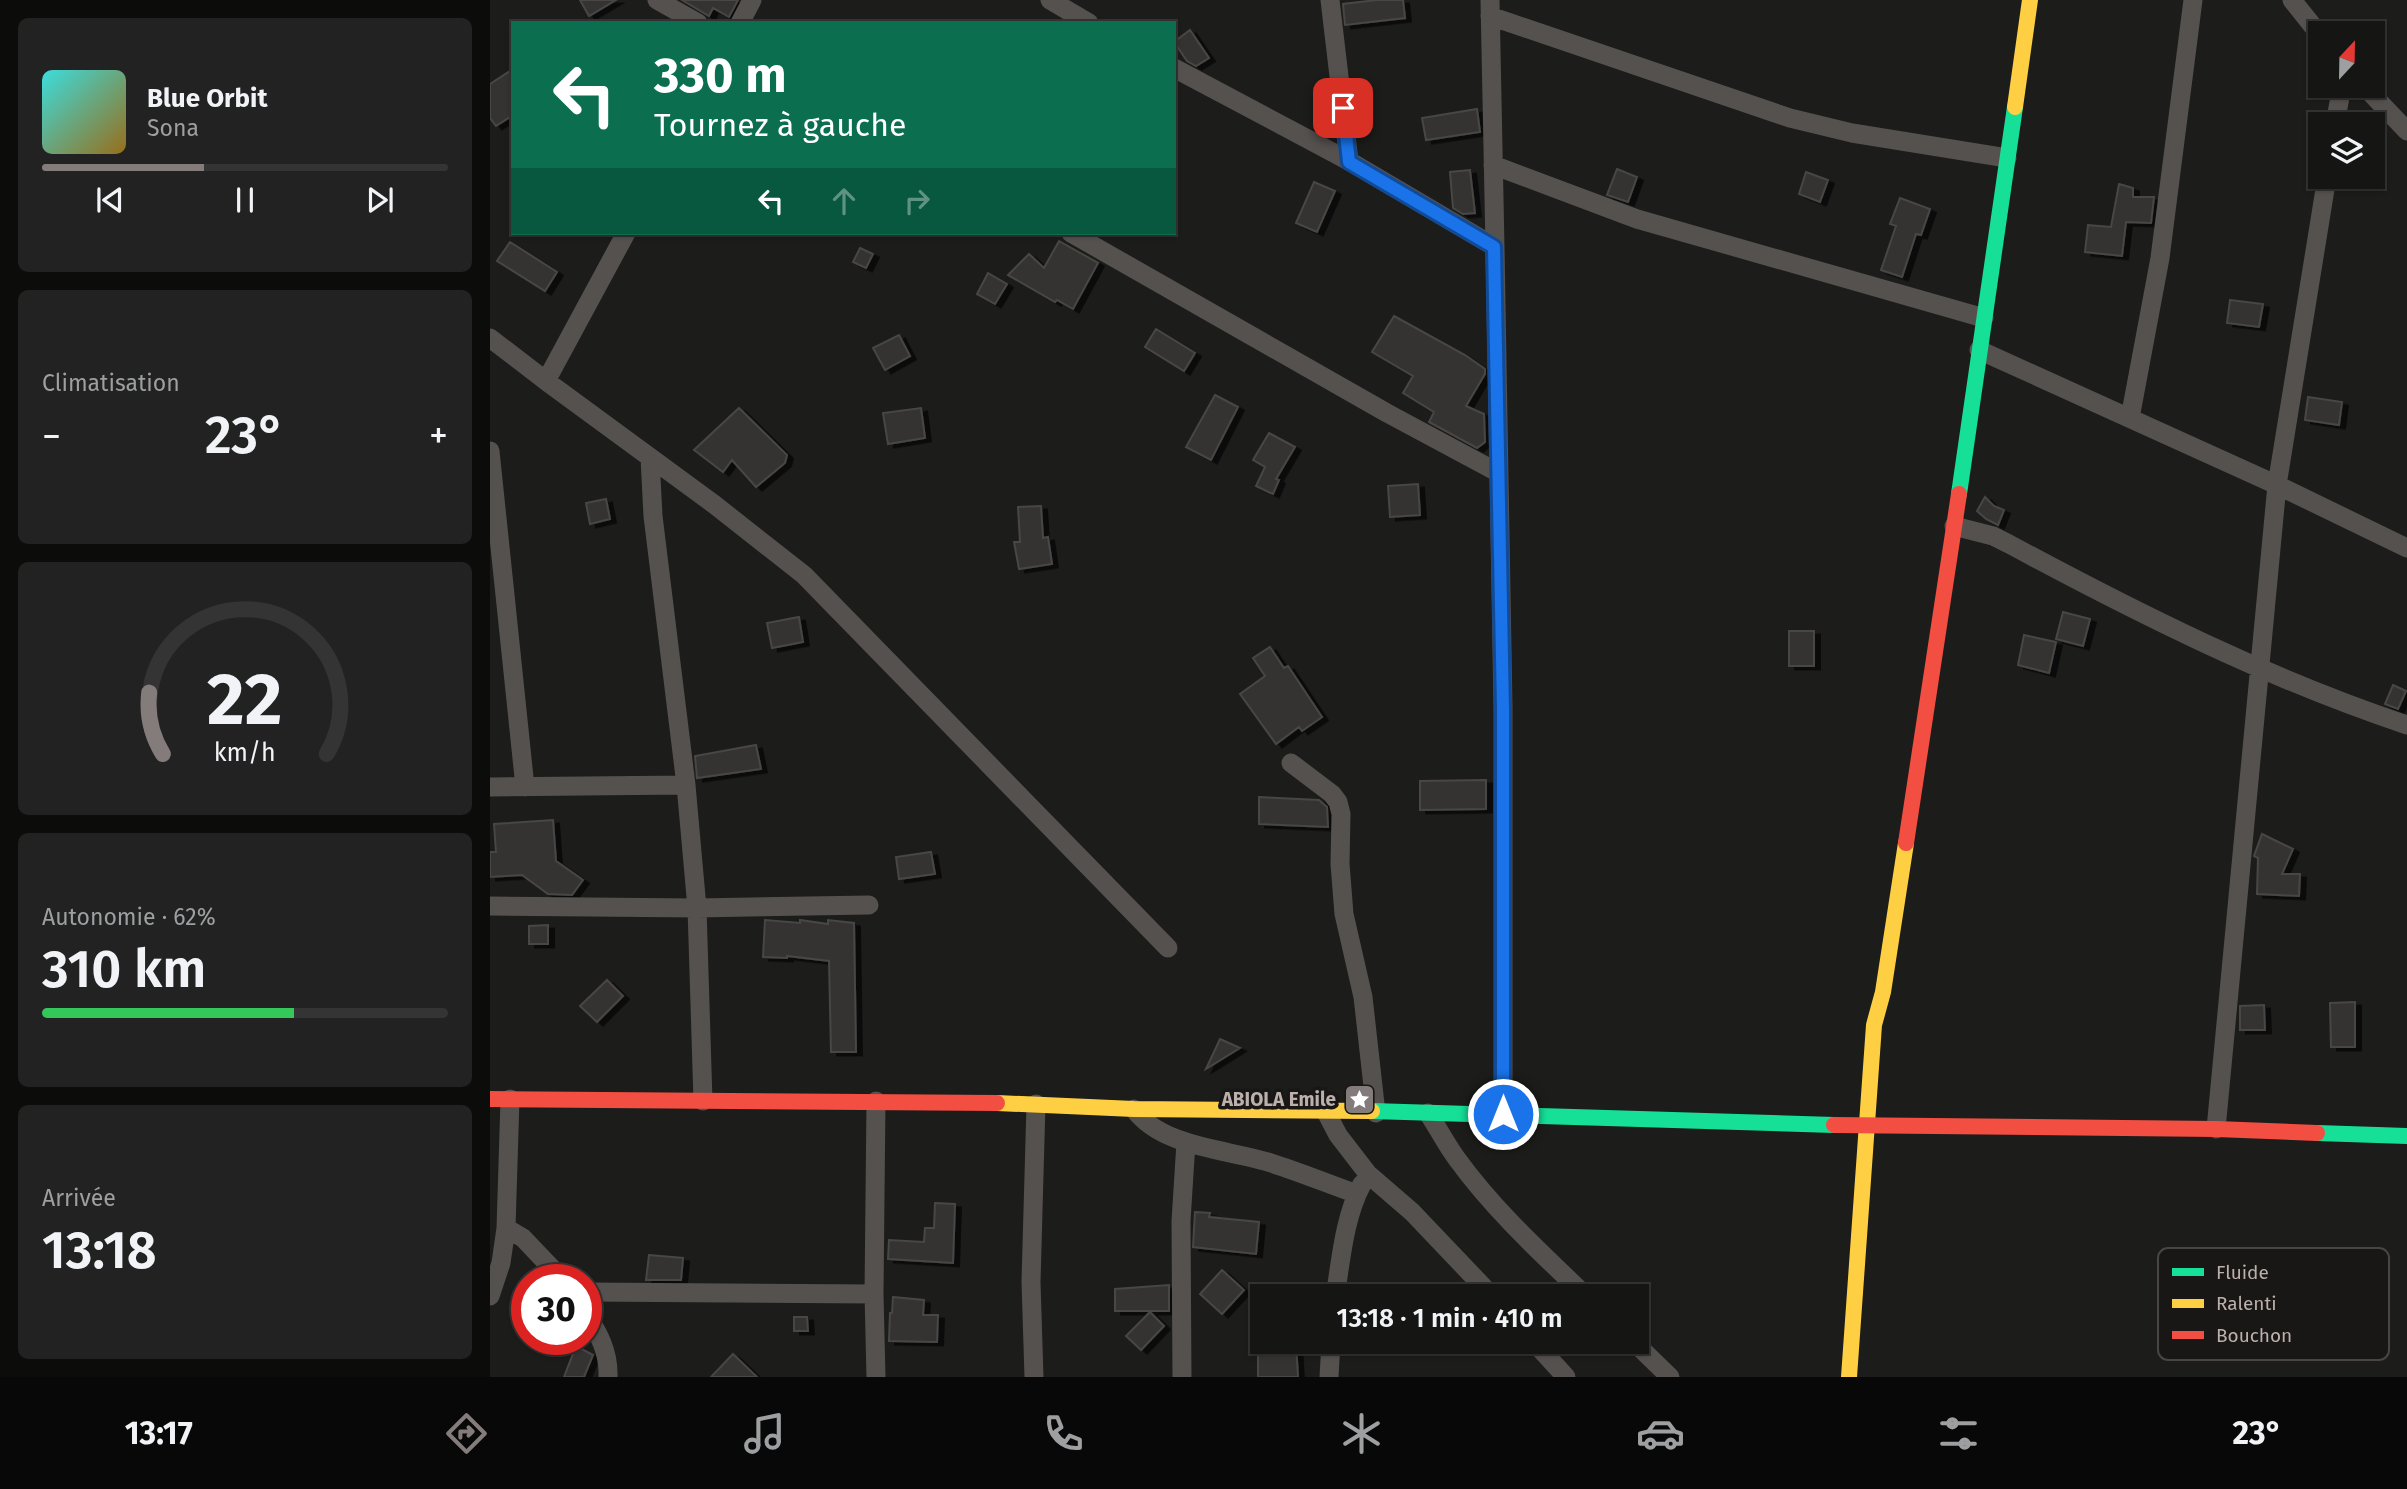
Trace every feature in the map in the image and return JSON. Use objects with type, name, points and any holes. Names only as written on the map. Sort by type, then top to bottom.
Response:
[{"type":"main road","points":[[1849,1377],[1874,1025],[1883,992],[1954,526],[2030,0]]},
{"type":"main road","points":[[490,1099],[1036,1104],[1134,1110],[1325,1110],[1868,1126],[2216,1129],[2407,1136]]},
{"type":"street","points":[[657,0],[694,21]]},
{"type":"street","points":[[741,21],[752,0]]},
{"type":"street","points":[[1051,0],[1086,21]]},
{"type":"street","points":[[1330,0],[1349,162]]},
{"type":"street","points":[[2130,418],[2160,258],[2193,0]]},
{"type":"street","points":[[2292,0],[2309,21]]},
{"type":"street","points":[[1503,1114],[1503,708],[1490,8],[1790,118],[1852,133],[2007,158]]},
{"type":"street","points":[[1176,69],[1349,162],[1494,247]]},
{"type":"street","points":[[2375,98],[2407,131]]},
{"type":"street","points":[[1493,166],[1637,219],[1984,318]]},
{"type":"street","points":[[2216,1129],[2277,485],[2325,189]]},
{"type":"street","points":[[546,381],[625,235]]},
{"type":"street","points":[[1075,235],[1374,406],[1497,472]]},
{"type":"street","points":[[490,338],[715,505],[804,575],[1168,947]]},
{"type":"street","points":[[1979,350],[2277,485],[2407,548]]},
{"type":"street","points":[[490,451],[524,787]]},
{"type":"street","points":[[650,458],[653,516],[686,785],[697,908],[703,1101]]},
{"type":"street","points":[[1954,526],[2009,544],[2120,603],[2330,698],[2407,725]]},
{"type":"street","points":[[1291,762],[1332,794],[1338,802],[1341,814],[1340,864],[1344,914],[1363,998],[1376,1113]]},
{"type":"street","points":[[490,788],[686,785]]},
{"type":"street","points":[[490,906],[697,908],[869,905]]},
{"type":"street","points":[[490,1296],[501,1263],[506,1228],[510,1099]]},
{"type":"street","points":[[876,1101],[876,1377]]},
{"type":"street","points":[[1034,1377],[1031,1282],[1036,1104]]},
{"type":"street","points":[[1134,1110],[1153,1129],[1186,1142],[1270,1162],[1357,1194]]},
{"type":"street","points":[[1325,1110],[1338,1135],[1368,1174],[1412,1212],[1481,1284]]},
{"type":"street","points":[[1429,1113],[1455,1158],[1486,1195],[1574,1284]]},
{"type":"street","points":[[1182,1377],[1181,1221],[1186,1142]]},
{"type":"street","points":[[1337,1284],[1348,1224],[1357,1194],[1368,1174]]},
{"type":"street","points":[[506,1228],[523,1238],[548,1264]]},
{"type":"street","points":[[602,1292],[874,1294]]},
{"type":"street","points":[[602,1339],[609,1365],[608,1377]]},
{"type":"street","points":[[1329,1377],[1330,1354]]},
{"type":"street","points":[[1545,1354],[1566,1377]]},
{"type":"street","points":[[1646,1354],[1670,1377]]},
{"type":"building","points":[[580,0],[616,0],[589,16]]},
{"type":"building","points":[[682,0],[738,0],[729,17],[713,8],[709,16]]},
{"type":"building","points":[[1403,0],[1405,18],[1345,25],[1343,4]]},
{"type":"building","points":[[1190,30],[1209,58],[1196,66],[1187,61],[1176,40]]},
{"type":"building","points":[[511,70],[511,116],[496,126],[490,118],[490,84]]},
{"type":"building","points":[[1477,109],[1480,132],[1426,140],[1422,118]]},
{"type":"building","points":[[1617,169],[1637,177],[1628,202],[1607,195]]},
{"type":"building","points":[[1470,170],[1475,213],[1463,214],[1453,208],[1450,172]]},
{"type":"building","points":[[1806,172],[1828,180],[1820,202],[1799,194]]},
{"type":"building","points":[[1314,182],[1335,191],[1317,232],[1296,223]]},
{"type":"building","points":[[2119,184],[2133,188],[2133,197],[2154,197],[2151,223],[2126,222],[2122,256],[2085,252],[2088,225],[2111,227]]},
{"type":"building","points":[[1900,198],[1930,209],[1921,235],[1916,234],[1902,277],[1881,270],[1896,226],[1890,224]]},
{"type":"building","points":[[1059,241],[1098,263],[1073,309],[1057,300],[1055,302],[1008,275],[1029,254],[1044,268]]},
{"type":"building","points":[[510,242],[557,272],[545,291],[497,261]]},
{"type":"building","points":[[860,248],[873,254],[866,268],[853,262]]},
{"type":"building","points":[[988,273],[1007,284],[995,304],[977,294]]},
{"type":"building","points":[[2230,300],[2263,304],[2259,327],[2227,323]]},
{"type":"building","points":[[1394,316],[1485,369],[1485,374],[1466,406],[1484,414],[1485,442],[1477,448],[1429,422],[1434,412],[1403,393],[1413,376],[1372,352]]},
{"type":"building","points":[[1156,329],[1195,353],[1184,371],[1145,347]]},
{"type":"building","points":[[899,335],[910,356],[885,370],[873,348]]},
{"type":"building","points":[[1215,395],[1238,407],[1211,460],[1186,447]]},
{"type":"building","points":[[2308,397],[2342,402],[2339,425],[2305,420]]},
{"type":"building","points":[[739,408],[787,455],[785,463],[756,487],[732,460],[723,472],[694,450]]},
{"type":"building","points":[[921,408],[925,438],[888,444],[883,413]]},
{"type":"building","points":[[1269,433],[1295,447],[1276,479],[1279,480],[1273,494],[1256,486],[1265,467],[1253,460]]},
{"type":"building","points":[[1418,484],[1420,515],[1390,517],[1388,486]]},
{"type":"building","points":[[1985,497],[1994,506],[2004,510],[1998,525],[1977,511]]},
{"type":"building","points":[[606,499],[610,519],[590,524],[586,503]]},
{"type":"building","points":[[1041,506],[1043,538],[1048,537],[1052,564],[1019,569],[1014,542],[1020,542],[1018,507]]},
{"type":"building","points":[[2063,612],[2090,619],[2083,646],[2056,639]]},
{"type":"building","points":[[799,617],[803,642],[772,648],[767,623]]},
{"type":"building","points":[[1789,631],[1814,631],[1814,666],[1789,666]]},
{"type":"building","points":[[2024,635],[2056,642],[2049,673],[2018,665]]},
{"type":"building","points":[[1270,647],[1284,668],[1288,666],[1322,717],[1302,731],[1299,727],[1276,744],[1240,694],[1265,676],[1253,658]]},
{"type":"building","points":[[2393,685],[2406,691],[2398,709],[2385,704]]},
{"type":"building","points":[[756,745],[761,769],[697,778],[695,756]]},
{"type":"building","points":[[1486,780],[1486,809],[1420,810],[1420,781]]},
{"type":"building","points":[[1259,797],[1319,800],[1327,807],[1328,827],[1259,824]]},
{"type":"building","points":[[553,820],[556,861],[583,880],[572,895],[548,894],[522,875],[490,877],[490,852],[496,852],[494,824]]},
{"type":"building","points":[[2262,834],[2293,849],[2282,874],[2300,874],[2299,896],[2257,894],[2258,858],[2254,856]]},
{"type":"building","points":[[931,852],[935,874],[899,879],[896,857]]},
{"type":"building","points":[[765,920],[800,923],[800,920],[828,924],[828,920],[854,923],[856,1052],[831,1052],[829,961],[787,956],[763,957]]},
{"type":"building","points":[[548,925],[548,944],[529,944],[529,926]]},
{"type":"building","points":[[607,980],[623,996],[597,1022],[580,1006]]},
{"type":"building","points":[[2355,1002],[2355,1047],[2331,1047],[2330,1003]]},
{"type":"building","points":[[2264,1005],[2265,1030],[2240,1030],[2240,1006]]},
{"type":"building","points":[[1220,1039],[1240,1048],[1206,1069]]},
{"type":"building","points":[[935,1203],[955,1204],[953,1263],[888,1259],[889,1240],[924,1242],[925,1228],[934,1228]]},
{"type":"building","points":[[1195,1212],[1210,1213],[1209,1217],[1259,1222],[1256,1254],[1193,1247]]},
{"type":"building","points":[[649,1255],[683,1258],[681,1280],[646,1280]]},
{"type":"building","points":[[1222,1270],[1244,1290],[1222,1314],[1200,1294]]},
{"type":"building","points":[[1169,1285],[1169,1311],[1115,1311],[1115,1289]]},
{"type":"building","points":[[893,1297],[924,1300],[923,1315],[938,1315],[937,1342],[889,1341]]},
{"type":"building","points":[[1150,1312],[1164,1326],[1141,1350],[1126,1336]]},
{"type":"building","points":[[794,1317],[807,1317],[808,1331],[794,1331]]},
{"type":"building","points":[[733,1354],[757,1377],[711,1377]]},
{"type":"building","points":[[1258,1354],[1297,1354],[1298,1377],[1258,1377]]},
{"type":"building","points":[[573,1355],[593,1355],[584,1377],[564,1377]]},
{"type":"traffic: fast","points":[[1959,494],[2015,107]]},
{"type":"traffic: fast","points":[[1372,1111],[1834,1125]]},
{"type":"traffic: fast","points":[[2317,1133],[2407,1136]]},
{"type":"traffic: slow","points":[[2015,107],[2030,0]]},
{"type":"traffic: slow","points":[[1849,1377],[1874,1025],[1883,992],[1906,843]]},
{"type":"traffic: slow","points":[[997,1103],[1134,1109],[1372,1111]]},
{"type":"traffic: jam","points":[[1906,843],[1959,494]]},
{"type":"traffic: jam","points":[[490,1099],[997,1103]]},
{"type":"traffic: jam","points":[[1834,1125],[2216,1129],[2317,1133]]},
{"type":"place","name":"ABIOLA Emile","points":[[1359,1099]]},
{"type":"route","points":[[1343,108],[1349,162],[1494,247],[1503,708],[1503,1114]]}]
